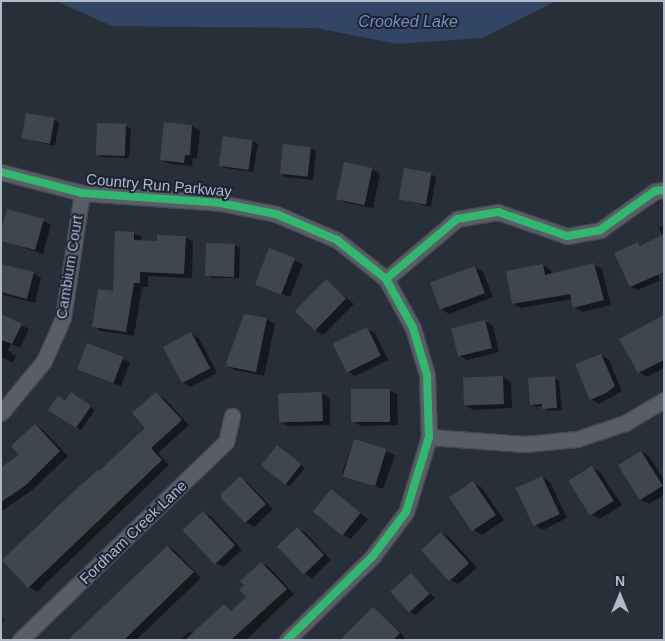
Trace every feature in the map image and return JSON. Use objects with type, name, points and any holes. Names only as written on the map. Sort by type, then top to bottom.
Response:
[{"type":"street","name":"Country Run Parkway","points":[[1,172],[82,193],[220,204],[276,214],[337,240],[386,280],[413,328],[427,375],[429,437],[406,512],[373,556],[287,640]]},
{"type":"street","points":[[386,280],[457,220],[498,212],[567,236],[600,230],[655,191],[664,190]]},
{"type":"street","name":"Cambium Court","points":[[1,413],[44,361],[63,318],[82,193]]},
{"type":"street","points":[[429,437],[525,444],[577,439],[626,423],[664,400]]},
{"type":"street","name":"Fordham Creek Lane","points":[[20,640],[226,442],[232,416]]},
{"type":"water","name":"Crooked Lake","points":[[56,1],[556,1],[482,38],[397,44],[316,28],[112,26]]},
{"type":"building","points":[[26,113],[55,118],[50,144],[21,139]]},
{"type":"building","points":[[164,122],[192,125],[190,155],[185,155],[184,163],[160,160]]},
{"type":"building","points":[[97,123],[126,124],[125,156],[96,155]]},
{"type":"building","points":[[223,136],[253,140],[249,170],[219,166]]},
{"type":"building","points":[[283,144],[311,147],[308,177],[280,174]]},
{"type":"building","points":[[344,162],[372,168],[364,205],[336,199]]},
{"type":"building","points":[[404,168],[432,173],[426,204],[398,200]]},
{"type":"building","points":[[7,209],[44,219],[35,250],[1,241],[1,229]]},
{"type":"building","points":[[115,231],[134,232],[134,240],[157,241],[157,235],[186,236],[184,274],[140,272],[140,283],[134,283],[126,332],[92,327],[98,289],[113,291]]},
{"type":"building","points":[[664,234],[664,272],[630,287],[614,253],[638,242],[640,246]]},
{"type":"building","points":[[206,243],[235,244],[234,277],[205,276]]},
{"type":"building","points":[[269,248],[295,258],[281,294],[255,284]]},
{"type":"building","points":[[594,263],[604,300],[573,308],[570,294],[512,304],[506,271],[543,264],[545,275]]},
{"type":"building","points":[[1,264],[34,272],[27,299],[1,292]]},
{"type":"building","points":[[475,266],[485,293],[440,310],[430,282]]},
{"type":"building","points":[[326,279],[346,298],[315,331],[295,311]]},
{"type":"building","points":[[1,314],[22,324],[12,344],[1,340]]},
{"type":"building","points":[[244,314],[267,318],[256,372],[225,366]]},
{"type":"building","points":[[664,315],[664,360],[638,373],[619,339]]},
{"type":"building","points":[[485,320],[492,348],[458,357],[451,328]]},
{"type":"building","points":[[367,327],[381,356],[347,372],[333,344]]},
{"type":"building","points":[[191,332],[210,368],[182,383],[163,347]]},
{"type":"building","points":[[87,343],[123,357],[113,383],[77,369]]},
{"type":"building","points":[[601,354],[615,386],[606,393],[590,400],[575,364]]},
{"type":"building","points":[[503,376],[504,404],[464,405],[463,377]]},
{"type":"building","points":[[555,376],[557,408],[542,409],[542,404],[530,405],[528,378]]},
{"type":"building","points":[[351,389],[390,389],[390,422],[351,422]]},
{"type":"building","points":[[71,392],[91,406],[76,428],[48,410],[58,396],[65,401]]},
{"type":"building","points":[[156,392],[182,420],[151,448],[162,460],[28,588],[2,560],[74,491],[99,471],[145,428],[132,413]]},
{"type":"building","points":[[322,392],[323,421],[279,423],[278,394]]},
{"type":"building","points":[[35,424],[60,451],[25,486],[1,502],[1,467],[19,455],[11,446]]},
{"type":"building","points":[[354,439],[387,449],[375,486],[343,476]]},
{"type":"building","points":[[277,445],[301,464],[285,485],[261,465]]},
{"type":"building","points":[[641,451],[663,486],[640,500],[618,465]]},
{"type":"building","points":[[592,466],[614,501],[590,516],[568,481]]},
{"type":"building","points":[[240,476],[266,504],[245,523],[221,498],[221,494]]},
{"type":"building","points":[[542,476],[560,514],[533,526],[516,488]]},
{"type":"building","points":[[473,481],[496,515],[472,531],[449,497]]},
{"type":"building","points":[[331,489],[361,513],[342,535],[313,512]]},
{"type":"building","points":[[203,511],[235,545],[215,564],[183,530]]},
{"type":"building","points":[[297,527],[324,555],[304,575],[277,546]]},
{"type":"building","points":[[441,532],[469,563],[449,581],[421,550]]},
{"type":"building","points":[[167,546],[194,572],[124,640],[68,640]]},
{"type":"building","points":[[261,562],[287,589],[231,640],[185,640],[224,604],[231,611],[246,597],[239,590],[244,585],[240,581]]},
{"type":"building","points":[[411,573],[430,594],[409,613],[390,592]]},
{"type":"building","points":[[373,607],[400,633],[393,640],[340,640]]},
{"type":"cycle path","points":[[1,172],[82,193],[220,203],[276,214],[337,240],[386,279],[413,328],[427,375],[429,437],[406,512],[373,556],[287,640]]},
{"type":"cycle path","points":[[386,279],[457,219],[498,212],[567,236],[600,230],[655,191],[664,190]]}]
